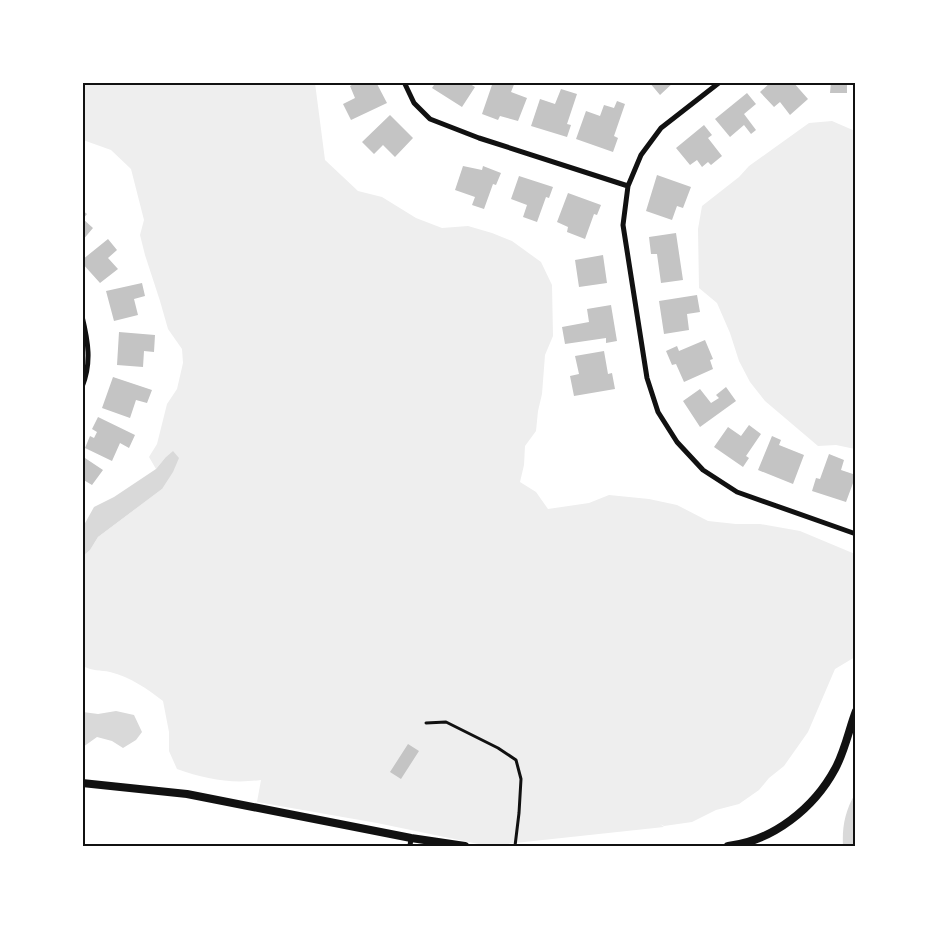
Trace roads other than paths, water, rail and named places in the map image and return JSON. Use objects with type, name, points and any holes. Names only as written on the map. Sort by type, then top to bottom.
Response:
[{"type":"street","points":[[404,82],[414,103],[430,119],[479,138],[628,186]]},
{"type":"street","points":[[720,82],[661,128],[641,155],[628,186],[623,226],[647,378],[658,412],[677,442],[703,470],[737,492],[856,534]]},
{"type":"street","points":[[82,316],[89,347],[86,378],[82,387]]},
{"type":"street","points":[[728,846],[741,846],[779,829],[813,802],[836,768],[856,711]]},
{"type":"street","points":[[82,783],[187,794],[411,838],[465,846]]},
{"type":"street","points":[[410,846],[411,838]]},
{"type":"lane","points":[[426,723],[446,722],[498,748],[516,760],[521,779],[515,846]]}]
